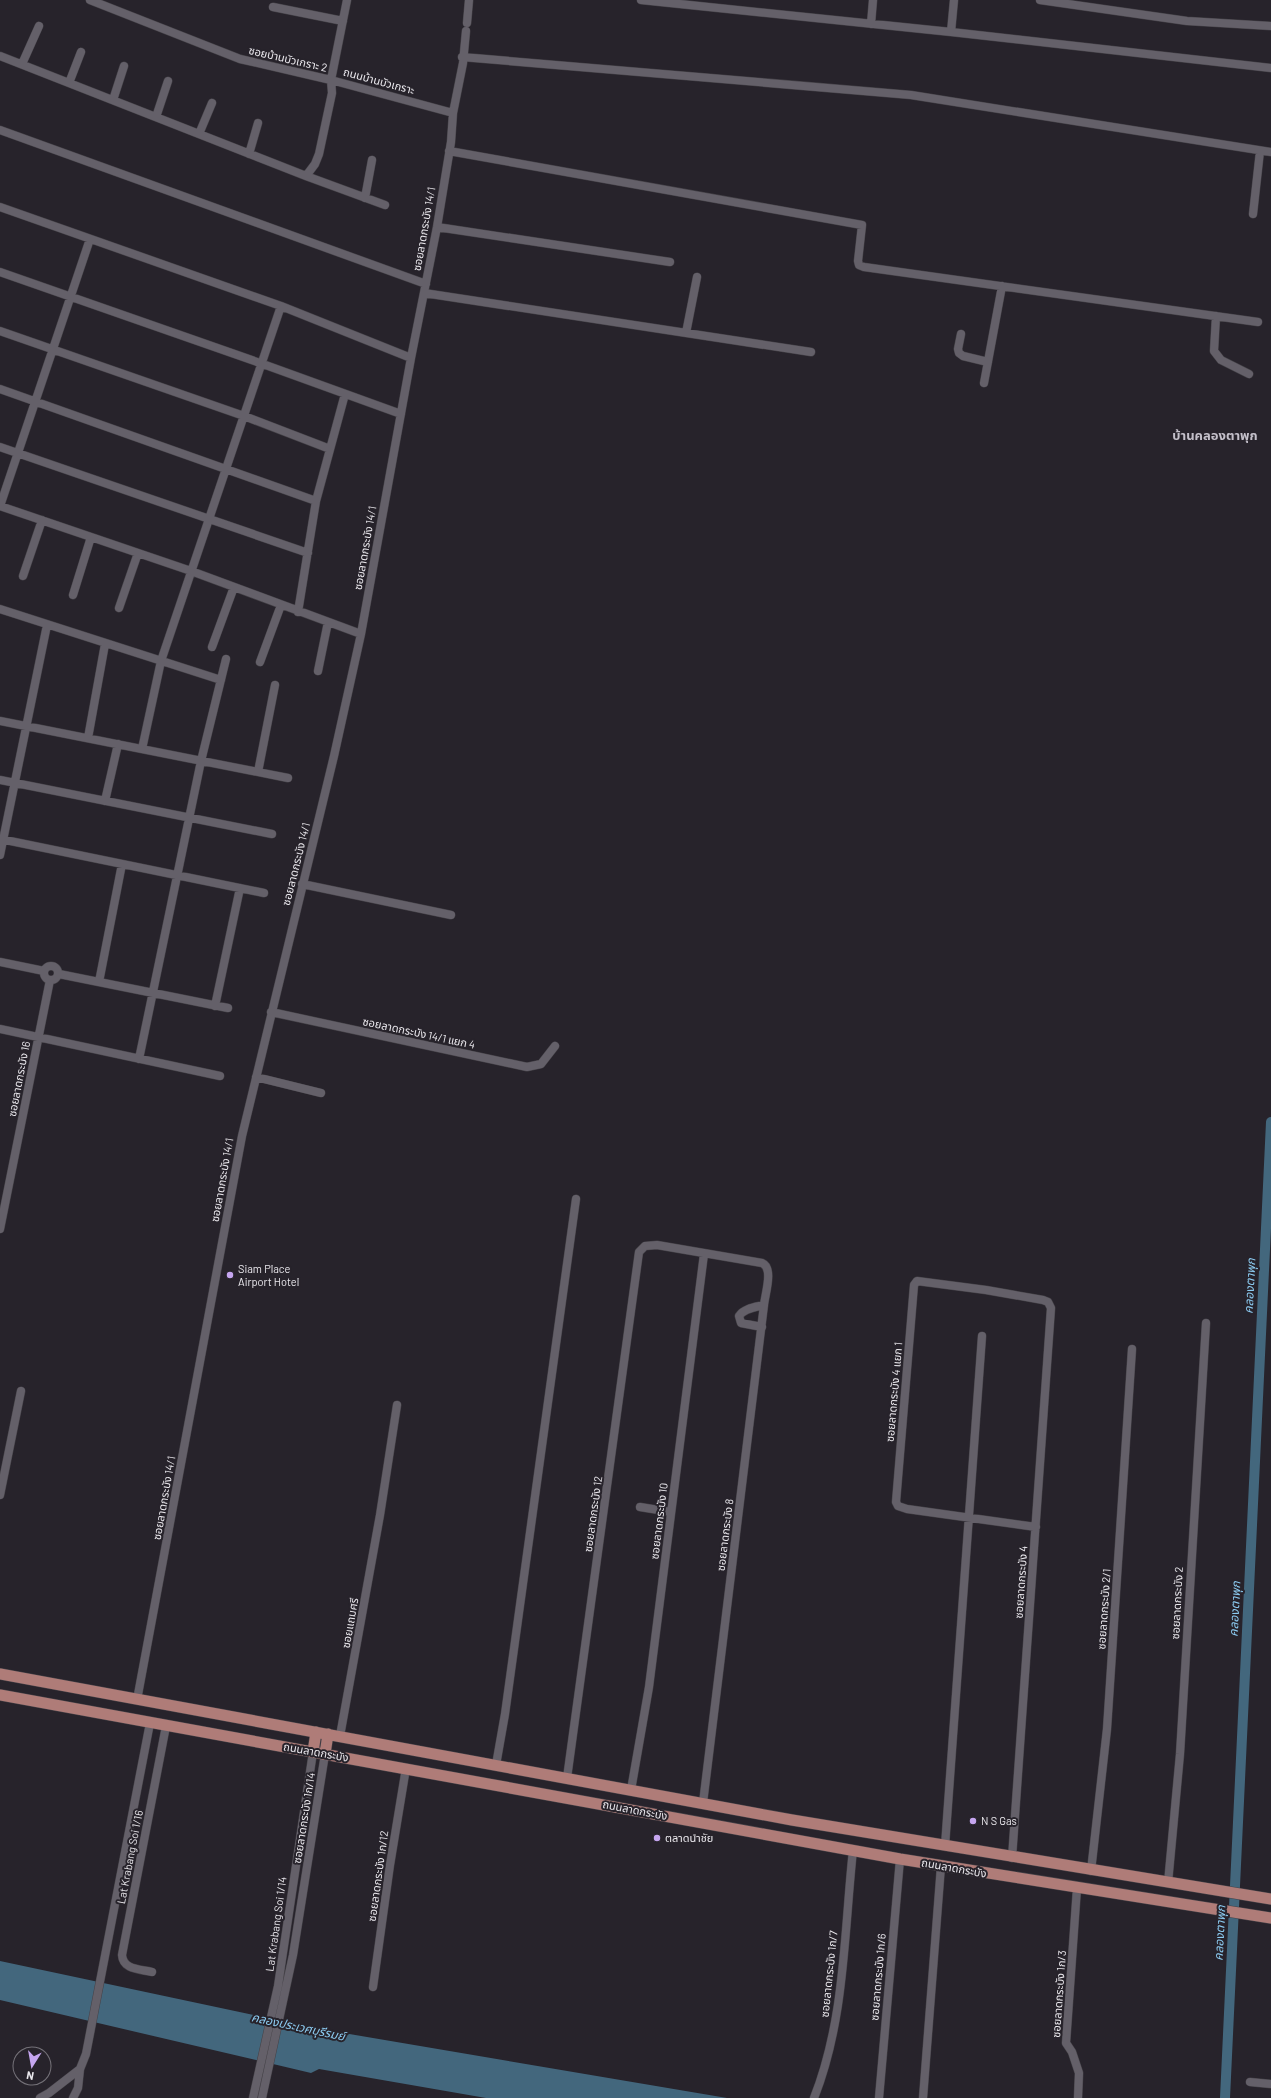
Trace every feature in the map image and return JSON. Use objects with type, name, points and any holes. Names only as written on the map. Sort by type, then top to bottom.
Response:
[{"type":"main road","name":"ถนนลาดกระบัง","points":[[0,1674],[631,1790],[1012,1858],[1270,1899]]},
{"type":"main road","name":"ถนนลาดกระบัง","points":[[0,1695],[900,1859],[1271,1918]]},
{"type":"main road","points":[[313,1752],[316,1732]]},
{"type":"main road","points":[[325,1754],[328,1734]]},
{"type":"street","name":"ซอยบ้านบัวเกราะ 2","points":[[90,0],[240,59],[331,80]]},
{"type":"street","name":"ถนนบ้านบัวเกราะ","points":[[347,0],[331,80],[453,113]]},
{"type":"street","name":"ซอยลาดกระบัง 14/1","points":[[137,1700],[242,1136],[334,756],[361,634],[411,358],[437,227],[449,151],[453,113],[463,63],[462,57],[467,27],[469,0]]},
{"type":"street","points":[[641,0],[951,32],[1271,68]]},
{"type":"street","points":[[871,24],[873,0]]},
{"type":"street","points":[[951,32],[954,0]]},
{"type":"street","points":[[1040,0],[1187,21],[1271,26]]},
{"type":"street","points":[[273,7],[343,21]]},
{"type":"street","points":[[22,64],[39,26]]},
{"type":"street","points":[[69,83],[81,52]]},
{"type":"street","points":[[0,56],[249,154],[385,205]]},
{"type":"street","points":[[462,57],[911,95],[1271,152]]},
{"type":"street","points":[[113,100],[124,66]]},
{"type":"street","points":[[306,176],[315,164],[319,154],[332,93],[331,80]]},
{"type":"street","points":[[156,117],[168,81]]},
{"type":"street","points":[[199,134],[212,104]]},
{"type":"street","points":[[249,154],[258,123]]},
{"type":"street","points":[[0,130],[426,284]]},
{"type":"street","points":[[449,151],[862,225],[858,261],[859,265],[1258,322]]},
{"type":"street","points":[[1253,214],[1260,151]]},
{"type":"street","points":[[365,198],[372,160]]},
{"type":"street","points":[[0,207],[280,306],[411,358]]},
{"type":"street","points":[[437,227],[670,262]]},
{"type":"street","points":[[90,239],[0,506],[190,571],[361,634]]},
{"type":"street","points":[[0,272],[401,414]]},
{"type":"street","points":[[686,333],[697,277]]},
{"type":"street","points":[[984,384],[1002,286]]},
{"type":"street","points":[[424,293],[811,352]]},
{"type":"street","points":[[142,749],[161,661],[280,306]]},
{"type":"street","points":[[1216,316],[1214,350],[1221,360],[1249,374]]},
{"type":"street","points":[[0,331],[244,416],[330,449]]},
{"type":"street","points":[[961,334],[959,354],[988,362]]},
{"type":"street","points":[[0,389],[316,501]]},
{"type":"street","points":[[298,612],[316,501],[345,394]]},
{"type":"street","points":[[0,447],[308,553]]},
{"type":"street","points":[[23,576],[42,520]]},
{"type":"street","points":[[73,595],[91,537]]},
{"type":"street","points":[[118,608],[138,553]]},
{"type":"street","points":[[212,647],[234,587]]},
{"type":"street","points":[[260,662],[281,605]]},
{"type":"street","points":[[0,609],[105,644],[221,680]]},
{"type":"street","points":[[318,671],[328,622]]},
{"type":"street","points":[[0,855],[47,625]]},
{"type":"street","points":[[88,738],[105,644]]},
{"type":"street","points":[[139,1059],[201,761],[226,659]]},
{"type":"street","points":[[258,772],[275,685]]},
{"type":"street","points":[[0,721],[288,778]]},
{"type":"street","points":[[106,801],[118,744]]},
{"type":"street","points":[[0,780],[272,834]]},
{"type":"street","points":[[2,840],[264,893]]},
{"type":"street","points":[[99,982],[122,864]]},
{"type":"street","points":[[302,884],[451,915]]},
{"type":"street","points":[[215,1006],[240,888]]},
{"type":"street","points":[[0,962],[44,971]]},
{"type":"street","points":[[44,971],[46,968],[53,965],[58,970],[59,974]]},
{"type":"street","points":[[44,971],[44,975],[50,980],[57,978],[59,974]]},
{"type":"street","points":[[59,974],[228,1008]]},
{"type":"street","name":"ซอยลาดกระบัง 16","points":[[0,1229],[50,980]]},
{"type":"street","name":"ซอยลาดกระบัง 14/1 แยก 4","points":[[271,1012],[527,1067],[541,1064],[555,1046]]},
{"type":"street","points":[[0,1029],[220,1076]]},
{"type":"street","points":[[256,1076],[321,1093]]},
{"type":"street","points":[[496,1765],[506,1706],[576,1199]]},
{"type":"street","name":"ซอยลาดกระบัง 12","points":[[567,1778],[639,1252],[648,1245],[704,1254]]},
{"type":"street","name":"ซอยลาดกระบัง 8","points":[[703,1803],[768,1270],[765,1264],[762,1263],[704,1254]]},
{"type":"street","name":"ซอยลาดกระบัง 10","points":[[631,1790],[649,1687],[704,1254]]},
{"type":"street","name":"ซอยลาดกระบัง 4 แยก 1","points":[[1036,1527],[907,1509],[898,1506],[896,1502],[914,1285],[917,1281],[986,1290],[1043,1300],[1048,1302],[1051,1308]]},
{"type":"street","points":[[762,1327],[741,1323],[739,1316],[741,1312],[764,1305]]},
{"type":"street","name":"ซอยลาดกระบัง 4","points":[[1012,1858],[1051,1308]]},
{"type":"street","name":"ซอยลาดกระบัง 2","points":[[1168,1883],[1180,1754],[1206,1323]]},
{"type":"street","points":[[945,1846],[970,1518],[982,1336]]},
{"type":"street","name":"ซอยลาดกระบัง 2/1","points":[[1091,1871],[1107,1729],[1132,1349]]},
{"type":"street","points":[[0,1495],[21,1391]]},
{"type":"street","name":"ซอยแถมศรี","points":[[340,1736],[380,1515],[396,1405]]},
{"type":"street","points":[[640,1507],[671,1512]]},
{"type":"street","points":[[73,2098],[78,2088],[80,2069],[86,2054],[150,1723]]},
{"type":"street","name":"Lat Krabang Soi 1/16","points":[[152,1972],[126,1966],[123,1962],[122,1955],[166,1726]]},
{"type":"street","name":"Lat Krabang Soi 1/14","points":[[254,2094],[278,1986],[313,1752]]},
{"type":"street","name":"ซอยลาดกระบัง 1ก/14","points":[[263,2095],[293,1955],[325,1754]]},
{"type":"street","name":"ซอยลาดกระบัง 1ก/12","points":[[373,1986],[390,1865],[406,1768]]},
{"type":"street","name":"ซอยลาดกระบัง 1ก/7","points":[[814,2098],[821,2081],[837,2016],[853,1850]]},
{"type":"street","points":[[297,1857],[309,1859]]},
{"type":"street","name":"ซอยลาดกระบัง 1ก/6","points":[[879,2098],[900,1859]]},
{"type":"street","points":[[923,2098],[941,1866]]},
{"type":"street","name":"ซอยลาดกระบัง 1ก/3","points":[[1077,1888],[1066,2043],[1074,2056],[1079,2073],[1078,2098]]},
{"type":"street","points":[[283,1953],[293,1955]]},
{"type":"street","points":[[40,2098],[49,2093],[80,2069]]},
{"type":"street","points":[[1250,2082],[1271,2084]]},
{"type":"water","name":"คลองประเวศบุรีรมย์","points":[[0,1961],[314,2028],[727,2098],[486,2098],[319,2069],[311,2073],[0,2000]]},
{"type":"waterway","name":"คลองตาพุก","points":[[1225,2098],[1271,1122]]},
{"type":"place","name":"Siam Place Airport Hotel","points":[[230,1275]]},
{"type":"place","name":"N S Gas","points":[[973,1821]]},
{"type":"place","name":"ตลาดนำชัย","points":[[657,1838]]},
{"type":"district","name":"บ้านคลองตาพุก","points":[[1215,435]]}]
